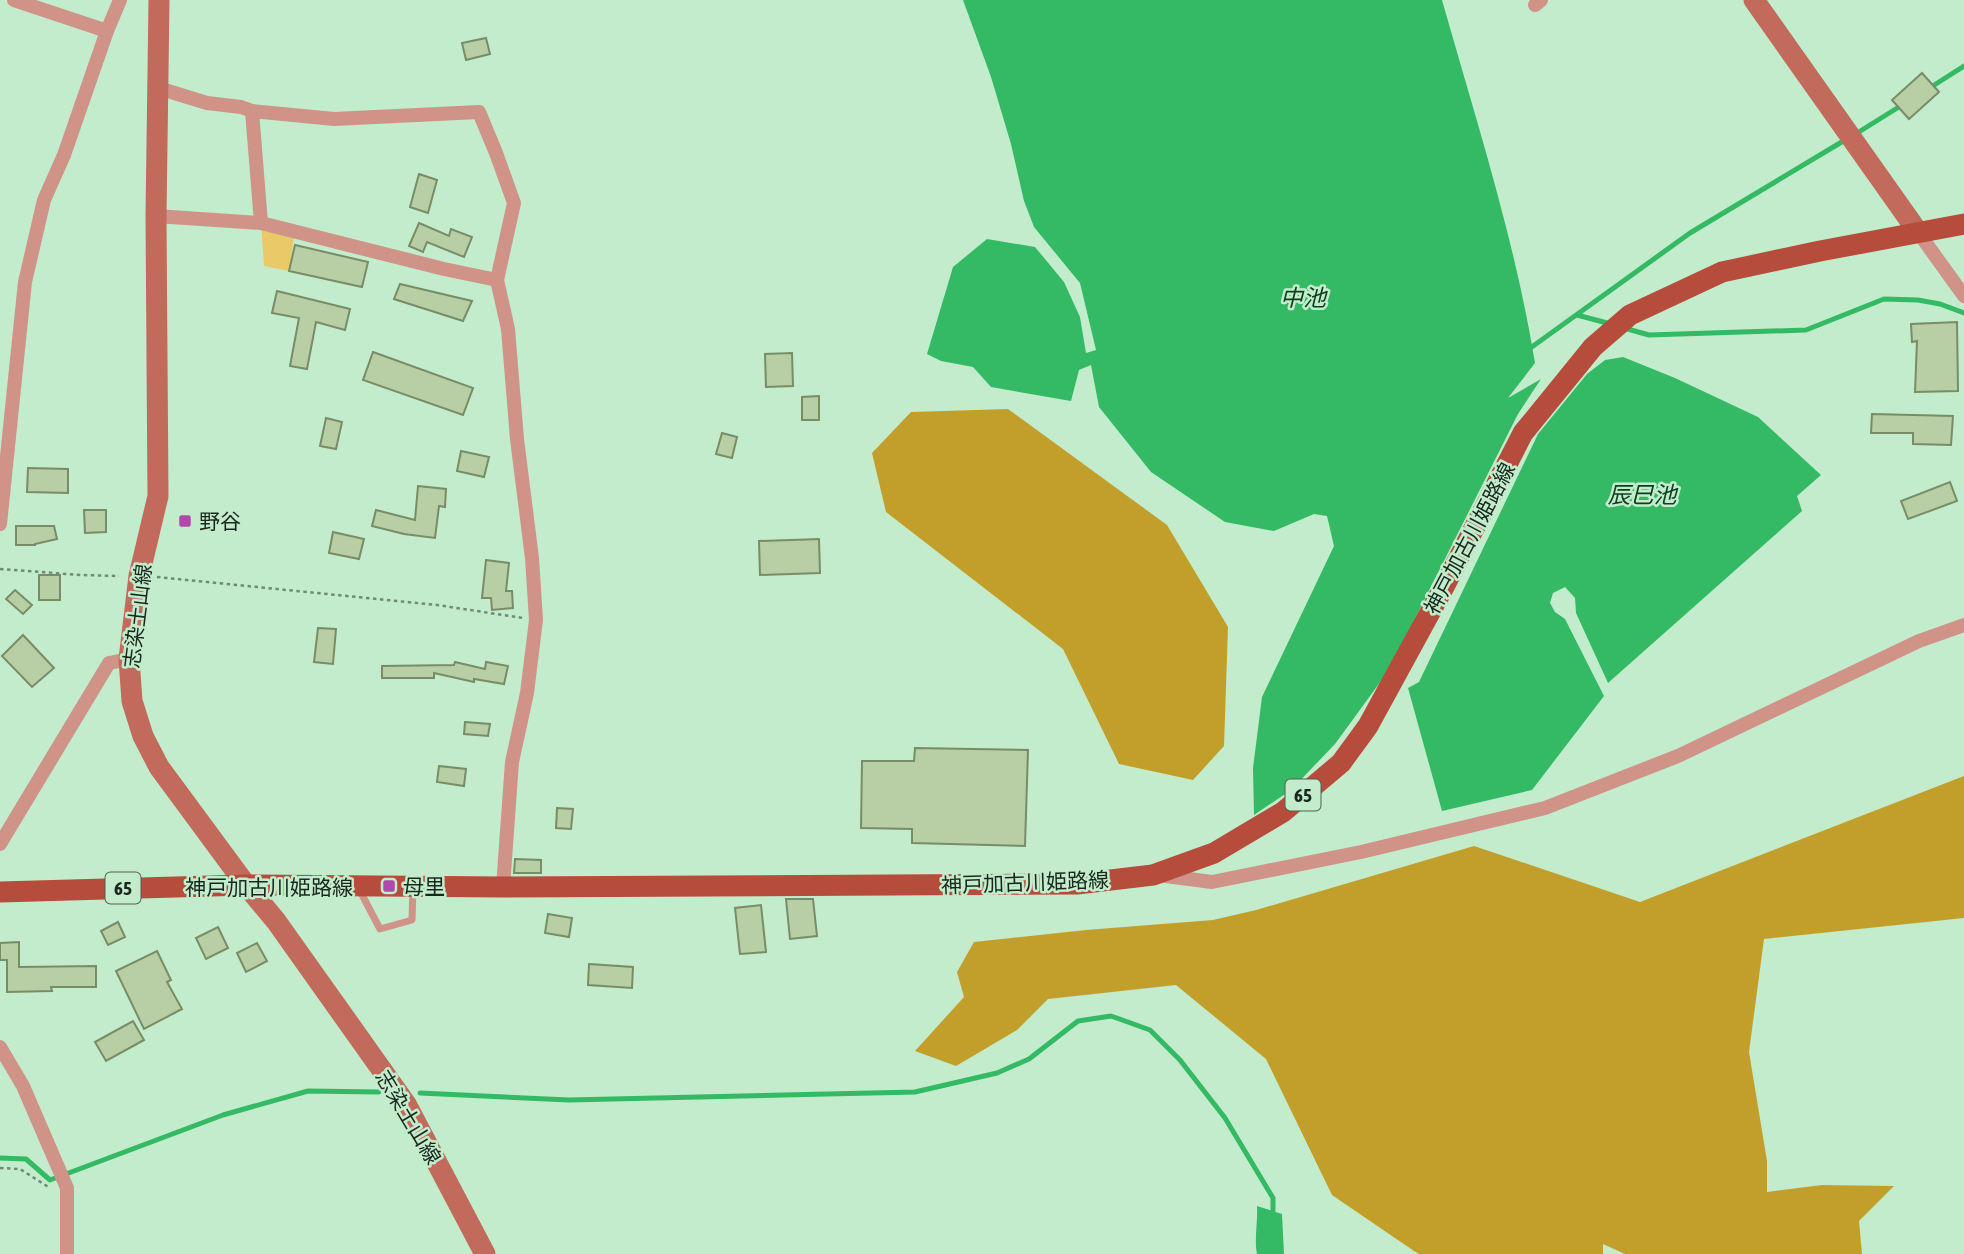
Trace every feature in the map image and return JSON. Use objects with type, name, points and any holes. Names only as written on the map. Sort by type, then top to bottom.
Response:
[{"type":"main road","name":"志染土山線","points":[[159,0],[156,216],[158,496],[139,576],[129,659],[132,701],[143,736],[159,767],[275,920],[407,1104],[485,1254]]},
{"type":"main road","points":[[1755,0],[1918,232]]},
{"type":"main road","name":"神戸加古川姫路線","points":[[0,892],[246,885],[503,887],[1077,884],[1153,875],[1214,853],[1283,812],[1341,762],[1368,726],[1523,433],[1593,347],[1630,315],[1722,272],[1964,224]]},
{"type":"street","points":[[13,0],[107,32]]},
{"type":"street","points":[[0,524],[25,282],[44,200],[64,155],[120,0]]},
{"type":"street","points":[[158,88],[207,103],[252,111],[334,119],[479,112],[514,203],[497,280],[508,328],[517,439],[533,558],[536,620],[527,693],[512,762],[503,887]]},
{"type":"street","points":[[252,111],[261,223]]},
{"type":"street","points":[[156,216],[261,223],[497,280]]},
{"type":"street","points":[[1918,232],[1964,296]]},
{"type":"street","points":[[1153,875],[1212,882],[1361,852],[1545,808],[1678,756],[1919,641],[1964,625]]},
{"type":"street","points":[[0,844],[109,663],[129,659]]},
{"type":"street","points":[[0,1047],[23,1086],[67,1188],[67,1254]]},
{"type":"lane","points":[[357,886],[380,929],[412,919],[414,886]]},
{"type":"path","points":[[0,569],[139,576],[437,605],[536,620]]},
{"type":"path","points":[[0,1168],[20,1169],[54,1190],[67,1188]]},
{"type":"shaded area","points":[[261,223],[295,231],[289,271],[264,266]]},
{"type":"shaded area","points":[[1008,409],[1167,525],[1228,627],[1224,746],[1193,780],[1119,764],[1063,649],[886,512],[872,453],[911,412]]},
{"type":"shaded area","points":[[1964,776],[1964,918],[1764,939],[1749,1052],[1767,1161],[1767,1192],[1822,1185],[1894,1186],[1859,1221],[1862,1254],[1625,1254],[1603,1244],[1603,1254],[1419,1254],[1332,1195],[1266,1059],[1176,985],[1048,999],[1017,1030],[956,1066],[915,1051],[964,997],[957,972],[974,942],[1213,920],[1256,910],[1474,846],[1640,902]]},
{"type":"water","name":"中池","points":[[963,0],[1442,0],[1506,226],[1535,363],[1508,398],[1541,379],[1518,414],[1389,670],[1335,744],[1291,790],[1254,815],[1253,768],[1262,697],[1334,546],[1327,516],[1314,514],[1274,531],[1225,522],[1151,472],[1099,407],[1091,365],[1079,370],[1071,401],[991,387],[973,367],[941,361],[927,354],[953,267],[987,239],[1035,247],[1064,282],[1080,317],[1086,353],[1096,350],[1080,283],[1034,227],[1024,201],[991,77]]},
{"type":"water","name":"辰巳池","points":[[1623,357],[1758,417],[1821,475],[1797,496],[1802,511],[1608,683],[1576,613],[1575,598],[1565,587],[1553,593],[1550,603],[1555,612],[1565,619],[1604,696],[1532,790],[1442,811],[1408,688],[1419,682],[1538,434],[1587,374],[1605,360]]},
{"type":"water","points":[[1257,1206],[1282,1214],[1284,1254],[1257,1254]]},
{"type":"building","points":[[486,38],[490,54],[466,60],[462,43]]},
{"type":"building","points":[[1922,73],[1939,92],[1909,119],[1892,100]]},
{"type":"building","points":[[419,174],[437,180],[428,213],[410,207]]},
{"type":"building","points":[[419,223],[449,236],[451,229],[472,237],[464,257],[427,242],[423,252],[409,246]]},
{"type":"building","points":[[295,245],[368,262],[362,287],[289,271]]},
{"type":"building","points":[[400,284],[472,301],[463,321],[394,299]]},
{"type":"building","points":[[277,291],[350,309],[345,330],[316,322],[307,369],[290,366],[299,318],[272,313]]},
{"type":"building","points":[[1957,322],[1958,391],[1915,392],[1917,341],[1912,342],[1911,324]]},
{"type":"building","points":[[373,352],[473,388],[463,415],[363,380]]},
{"type":"building","points":[[792,353],[793,386],[766,387],[765,354]]},
{"type":"building","points":[[819,396],[819,420],[802,420],[802,397]]},
{"type":"building","points":[[1872,414],[1953,416],[1951,445],[1913,444],[1913,433],[1871,433]]},
{"type":"building","points":[[326,418],[342,422],[336,449],[320,446]]},
{"type":"building","points":[[722,433],[737,437],[732,458],[716,454]]},
{"type":"building","points":[[461,451],[489,457],[484,477],[457,471]]},
{"type":"building","points":[[28,468],[68,469],[68,493],[27,492]]},
{"type":"building","points":[[1950,482],[1957,501],[1908,519],[1901,501]]},
{"type":"building","points":[[418,486],[446,489],[445,507],[439,506],[435,538],[372,526],[376,510],[415,520]]},
{"type":"building","points":[[84,510],[106,510],[106,532],[85,533]]},
{"type":"building","points":[[16,526],[54,526],[57,539],[35,545],[16,545]]},
{"type":"building","points":[[333,532],[364,539],[359,559],[329,553]]},
{"type":"building","points":[[819,539],[820,573],[760,575],[759,541]]},
{"type":"building","points":[[486,560],[509,563],[506,591],[512,591],[513,608],[492,610],[491,598],[482,598]]},
{"type":"building","points":[[39,575],[60,575],[60,600],[39,600]]},
{"type":"building","points":[[15,590],[32,605],[23,614],[6,599]]},
{"type":"building","points":[[318,628],[336,629],[333,664],[314,662]]},
{"type":"building","points":[[23,635],[54,668],[32,687],[2,656]]},
{"type":"building","points":[[455,662],[485,669],[486,662],[508,666],[504,684],[474,679],[474,682],[434,673],[434,678],[382,678],[382,666],[454,665]]},
{"type":"building","points":[[465,722],[490,724],[488,736],[464,734]]},
{"type":"building","points":[[915,748],[1028,750],[1025,846],[912,843],[912,829],[861,828],[862,761],[914,761]]},
{"type":"building","points":[[439,766],[466,769],[464,786],[437,782]]},
{"type":"building","points":[[557,808],[573,809],[571,829],[556,828]]},
{"type":"building","points":[[515,859],[541,860],[541,873],[514,873]]},
{"type":"building","points":[[786,899],[813,899],[817,936],[790,939]]},
{"type":"building","points":[[761,905],[766,952],[740,954],[735,908]]},
{"type":"building","points":[[548,914],[572,918],[569,937],[545,933]]},
{"type":"building","points":[[118,922],[125,937],[108,945],[101,931]]},
{"type":"building","points":[[218,927],[228,948],[206,959],[196,938]]},
{"type":"building","points":[[19,942],[19,967],[96,966],[96,987],[51,987],[52,991],[7,992],[7,960],[0,960],[0,943]]},
{"type":"building","points":[[257,943],[267,961],[246,972],[237,953]]},
{"type":"building","points":[[157,951],[171,980],[167,982],[182,1009],[144,1029],[116,971]]},
{"type":"building","points":[[589,964],[633,967],[632,988],[588,985]]},
{"type":"building","points":[[133,1021],[144,1040],[106,1061],[95,1042]]},
{"type":"waterway","points":[[1928,89],[1964,66]]},
{"type":"waterway","points":[[1854,135],[1902,105]]},
{"type":"waterway","points":[[1527,348],[1690,233],[1845,140]]},
{"type":"waterway","points":[[1624,328],[1649,335],[1806,330],[1884,299],[1918,300],[1940,304],[1964,313]]},
{"type":"waterway","points":[[1577,315],[1611,324]]},
{"type":"waterway","points":[[420,1093],[569,1100],[915,1092],[997,1073],[1029,1059],[1078,1021],[1111,1016],[1150,1030],[1180,1060],[1225,1118],[1273,1198],[1273,1218]]},
{"type":"waterway","points":[[0,1158],[26,1159],[50,1180],[223,1115],[308,1091],[379,1092]]},
{"type":"place","name":"野谷","points":[[185,521]]},
{"type":"place","name":"母里","points":[[389,886]]}]
